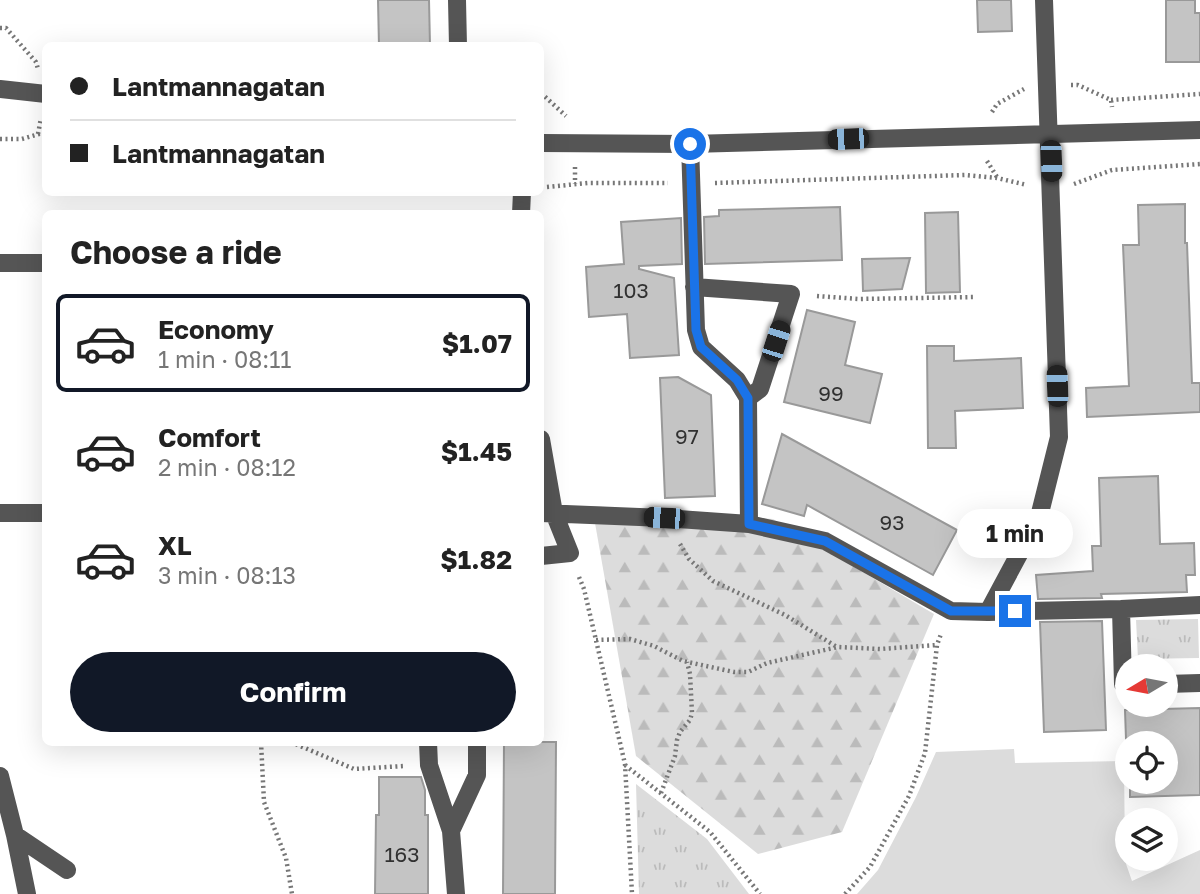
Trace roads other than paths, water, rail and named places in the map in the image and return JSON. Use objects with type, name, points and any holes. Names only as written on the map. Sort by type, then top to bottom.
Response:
[{"type":"street","points":[[457,0],[458,42]]},
{"type":"street","points":[[988,612],[1039,517],[1059,437],[1044,0]]},
{"type":"street","points":[[0,89],[42,94]]},
{"type":"street","points":[[544,143],[690,144],[1200,130]]},
{"type":"street","points":[[690,144],[696,330],[701,347],[737,380],[748,398],[749,524]]},
{"type":"street","points":[[0,263],[42,263]]},
{"type":"street","points":[[694,287],[791,294],[760,389],[748,398]]},
{"type":"street","points":[[544,476],[547,513],[570,554],[544,556]]},
{"type":"street","points":[[0,513],[42,513]]},
{"type":"street","points":[[547,513],[749,524],[825,541],[951,611],[1200,605]]},
{"type":"street","points":[[1121,609],[1122,654]]},
{"type":"street","points":[[1178,684],[1200,683]]},
{"type":"street","points":[[428,746],[429,765],[451,831],[456,894]]},
{"type":"street","points":[[451,831],[477,775],[477,746]]},
{"type":"street","points":[[0,776],[15,835],[21,893]]},
{"type":"street","points":[[15,835],[66,870]]}]
